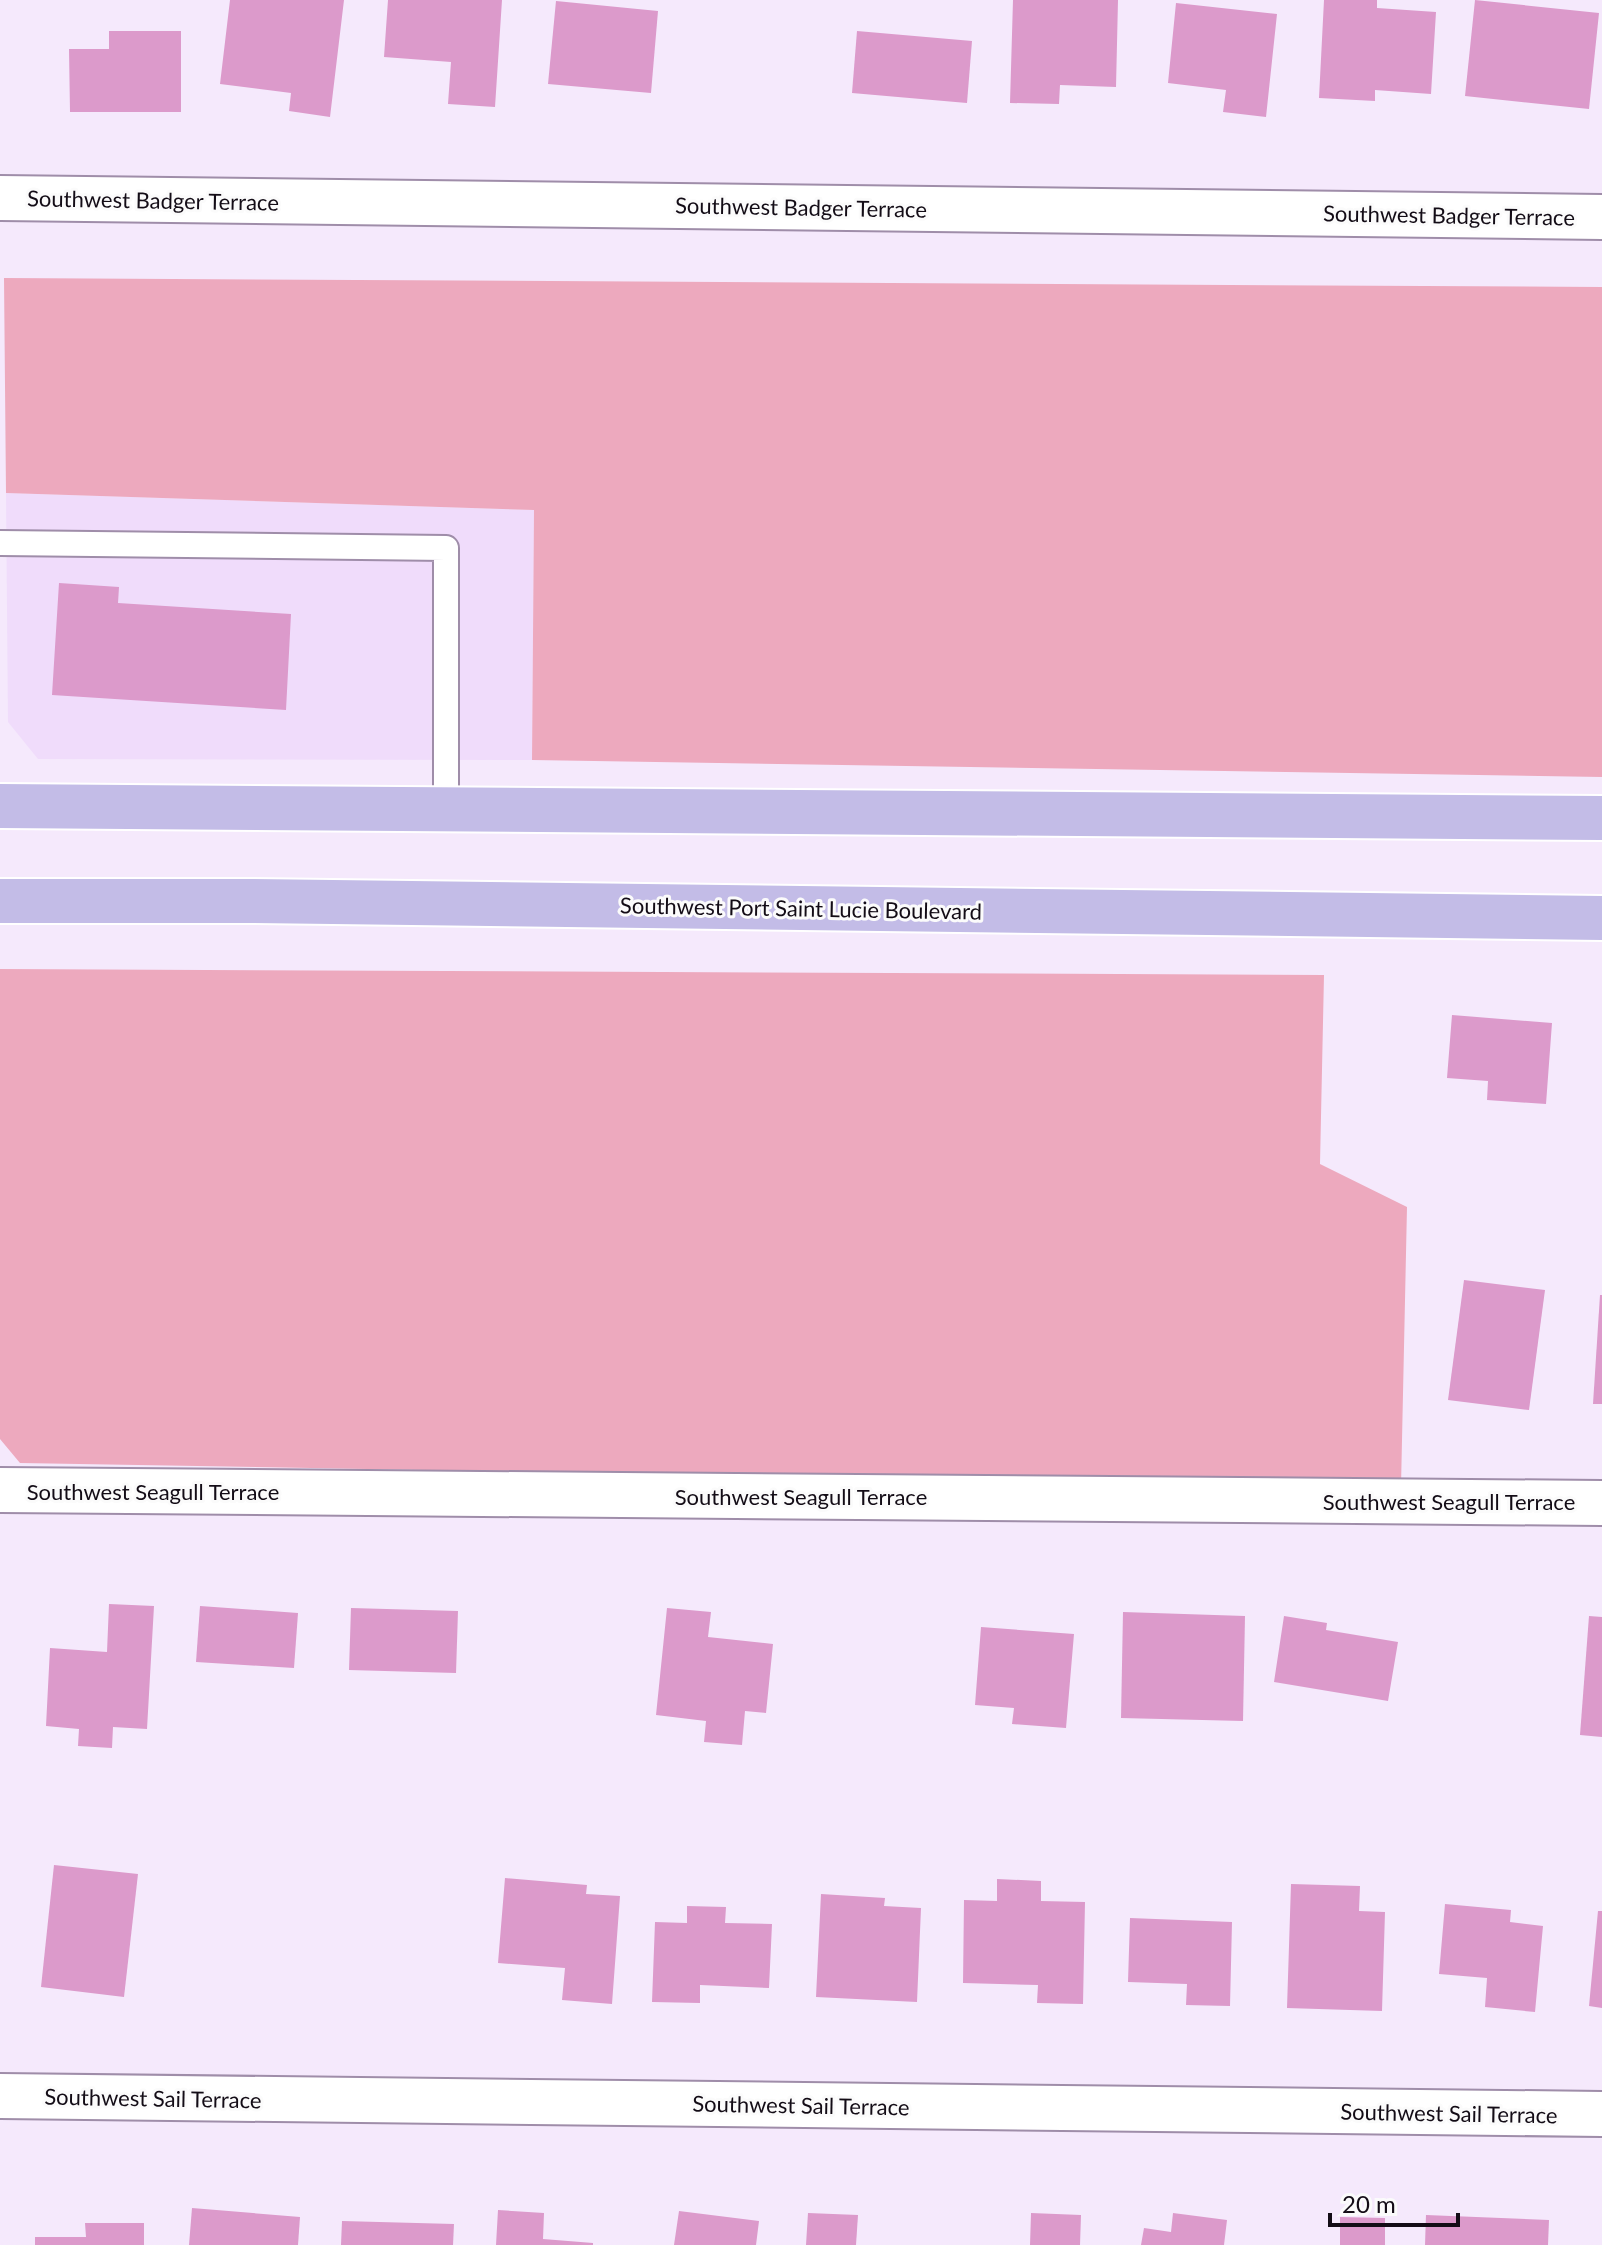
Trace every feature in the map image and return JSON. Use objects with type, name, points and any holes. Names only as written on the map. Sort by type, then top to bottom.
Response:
[{"type":"main road","points":[[0,806],[1602,818]]},
{"type":"main road","name":"Southwest Port Saint Lucie Boulevard","points":[[0,901],[247,901],[1602,918]]},
{"type":"street","name":"Southwest Badger Terrace","points":[[0,198],[1602,217]]},
{"type":"street","name":"Southwest Seagull Terrace","points":[[0,1490],[1602,1503]]},
{"type":"street","name":"Southwest Sail Terrace","points":[[0,2096],[1602,2114]]},
{"type":"lane","points":[[0,543],[446,548],[446,810]]},
{"type":"shaded area","points":[[4,278],[1602,287],[1602,777],[532,760],[534,510],[6,493]]},
{"type":"shaded area","points":[[6,493],[534,510],[532,760],[38,759],[8,722]]},
{"type":"shaded area","points":[[0,969],[1324,975],[1320,1164],[1407,1207],[1401,1487],[20,1463],[0,1439]]},
{"type":"building","points":[[230,0],[344,0],[330,117],[289,111],[291,93],[220,84]]},
{"type":"building","points":[[388,0],[502,0],[495,107],[448,104],[451,62],[384,57]]},
{"type":"building","points":[[1013,0],[1118,0],[1116,87],[1060,85],[1059,104],[1010,103]]},
{"type":"building","points":[[1324,0],[1377,0],[1377,8],[1436,12],[1431,94],[1375,90],[1375,101],[1319,98]]},
{"type":"building","points":[[1475,0],[1599,13],[1589,109],[1465,96]]},
{"type":"building","points":[[556,1],[658,11],[651,93],[548,84]]},
{"type":"building","points":[[1176,3],[1277,14],[1266,117],[1223,112],[1226,90],[1168,83]]},
{"type":"building","points":[[109,31],[181,31],[181,112],[70,112],[69,49],[109,49]]},
{"type":"building","points":[[857,31],[972,41],[967,103],[852,93]]},
{"type":"building","points":[[59,583],[119,587],[118,603],[291,614],[286,710],[52,695]]},
{"type":"building","points":[[1452,1015],[1552,1023],[1546,1104],[1487,1100],[1488,1081],[1447,1078]]},
{"type":"building","points":[[1464,1280],[1545,1290],[1529,1410],[1448,1400]]},
{"type":"building","points":[[1600,1295],[1602,1404],[1593,1404]]},
{"type":"building","points":[[109,1604],[154,1606],[147,1729],[113,1727],[112,1748],[78,1746],[79,1729],[46,1726],[50,1648],[107,1652]]},
{"type":"building","points":[[200,1606],[298,1613],[294,1668],[196,1662]]},
{"type":"building","points":[[351,1608],[458,1611],[456,1673],[349,1670]]},
{"type":"building","points":[[667,1608],[711,1612],[708,1637],[773,1644],[766,1713],[745,1711],[742,1745],[704,1742],[706,1721],[656,1715]]},
{"type":"building","points":[[1123,1612],[1245,1616],[1243,1721],[1121,1718]]},
{"type":"building","points":[[1284,1616],[1327,1623],[1326,1630],[1398,1642],[1388,1701],[1274,1682]]},
{"type":"building","points":[[1589,1616],[1602,1617],[1602,1737],[1580,1735]]},
{"type":"building","points":[[981,1627],[1074,1634],[1066,1728],[1012,1724],[1014,1708],[975,1705]]},
{"type":"building","points":[[54,1865],[138,1874],[124,1997],[41,1987]]},
{"type":"building","points":[[505,1878],[587,1885],[586,1894],[620,1896],[612,2004],[562,2000],[565,1968],[498,1963]]},
{"type":"building","points":[[997,1879],[1041,1881],[1041,1901],[1085,1902],[1083,2004],[1037,2003],[1038,1985],[963,1983],[964,1900],[997,1901]]},
{"type":"building","points":[[1291,1884],[1360,1886],[1359,1911],[1385,1912],[1382,2011],[1287,2008]]},
{"type":"building","points":[[821,1894],[885,1898],[884,1906],[921,1908],[917,2002],[816,1997]]},
{"type":"building","points":[[1445,1904],[1511,1910],[1510,1922],[1543,1926],[1535,2012],[1485,2007],[1487,1978],[1439,1974]]},
{"type":"building","points":[[687,1906],[726,1907],[725,1923],[772,1924],[769,1988],[700,1985],[700,2003],[652,2002],[655,1922],[687,1923]]},
{"type":"building","points":[[1598,1911],[1602,1911],[1602,2008],[1589,2006]]},
{"type":"building","points":[[1130,1918],[1232,1922],[1230,2006],[1186,2005],[1187,1984],[1128,1982]]},
{"type":"building","points":[[192,2208],[300,2217],[298,2245],[189,2245]]},
{"type":"building","points":[[498,2210],[544,2213],[543,2239],[593,2245],[496,2245]]},
{"type":"building","points":[[679,2211],[759,2221],[756,2245],[674,2245]]},
{"type":"building","points":[[808,2213],[858,2215],[856,2245],[806,2245]]},
{"type":"building","points":[[1031,2213],[1081,2215],[1080,2245],[1030,2245]]},
{"type":"building","points":[[1173,2213],[1227,2220],[1224,2245],[1141,2245],[1144,2228],[1171,2232]]},
{"type":"building","points":[[1426,2215],[1549,2220],[1548,2245],[1425,2245]]},
{"type":"building","points":[[1340,2217],[1385,2218],[1385,2245],[1340,2245]]},
{"type":"building","points":[[342,2221],[454,2224],[453,2245],[341,2245]]},
{"type":"building","points":[[85,2223],[144,2223],[144,2245],[35,2245],[35,2237],[86,2237]]}]
